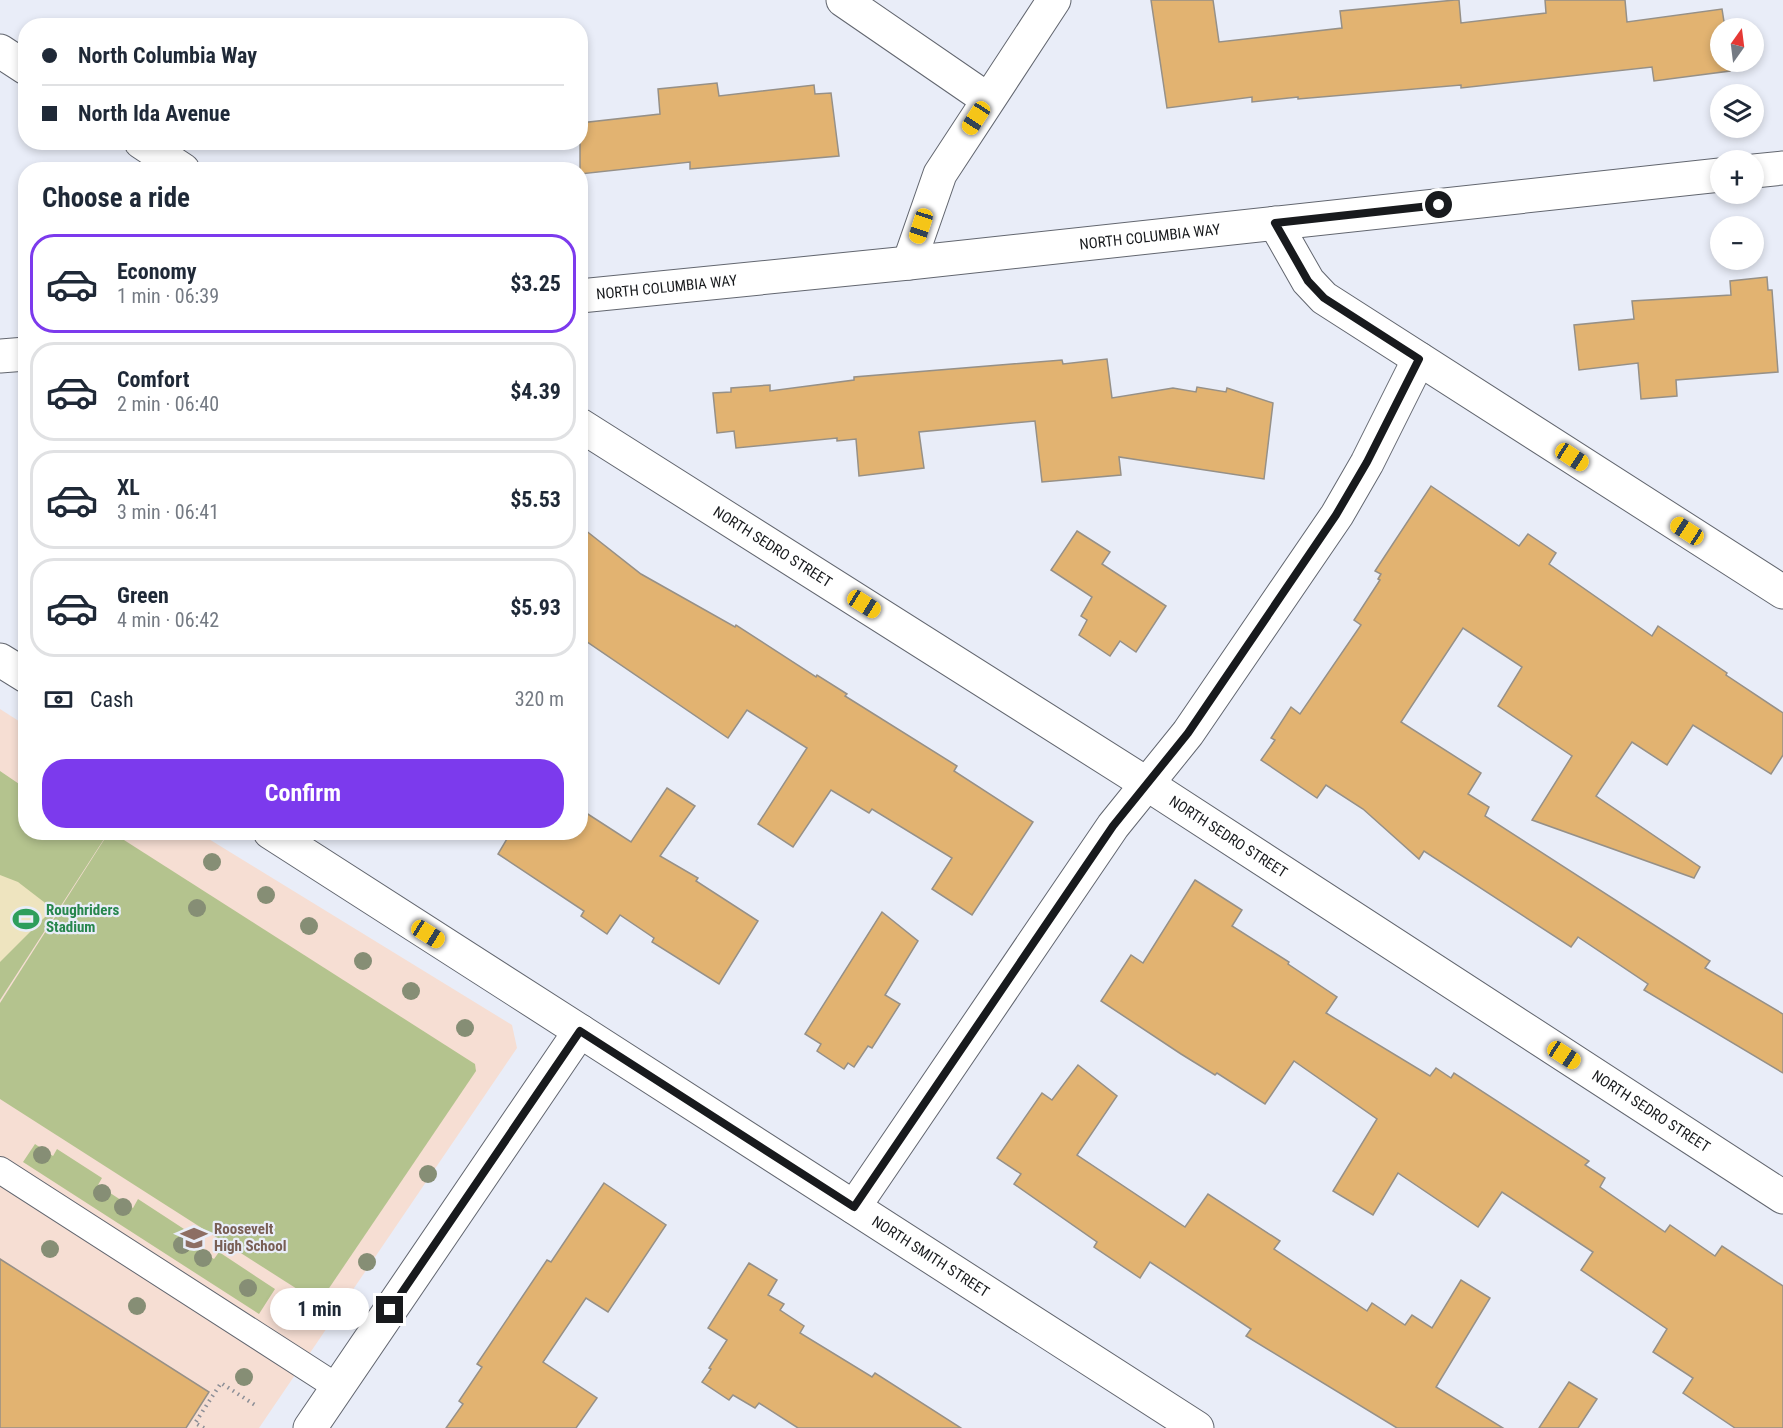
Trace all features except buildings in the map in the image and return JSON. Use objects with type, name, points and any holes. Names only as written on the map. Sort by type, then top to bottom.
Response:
[{"type":"street","points":[[843,0],[987,99]]},
{"type":"street","points":[[909,263],[940,174],[1053,0]]},
{"type":"street","points":[[0,51],[18,63]]},
{"type":"street","points":[[153,150],[171,162]]},
{"type":"street","points":[[1764,170],[1783,168]]},
{"type":"street","name":"NORTH COLUMBIA WAY","points":[[588,295],[909,263],[1710,176]]},
{"type":"street","points":[[1275,223],[1308,281],[1324,298],[1783,592]]},
{"type":"street","points":[[0,356],[18,355]]},
{"type":"street","points":[[854,1207],[1113,826],[1188,733],[1336,515],[1367,462],[1419,359]]},
{"type":"street","name":"NORTH SEDRO STREET","points":[[588,430],[1147,784],[1783,1197]]},
{"type":"street","points":[[0,660],[18,671]]},
{"type":"street","name":"NORTH SMITH STREET","points":[[282,840],[1197,1428]]},
{"type":"street","points":[[310,1428],[580,1031]]},
{"type":"lane","points":[[0,1170],[337,1387]]},
{"type":"path","points":[[204,1428],[195,1423],[221,1383],[255,1405]]},
{"type":"shaded area","name":"Roosevelt High School","points":[[0,709],[18,721],[18,840],[210,840],[512,1025],[517,1048],[259,1428],[0,1428]]},
{"type":"green space","name":"Roughriders Stadium","points":[[0,771],[18,783],[18,840],[103,840],[0,1000]]},
{"type":"green space","points":[[104,840],[124,840],[475,1064],[476,1071],[319,1303],[0,1099],[0,1003]]},
{"type":"green space","points":[[35,1144],[53,1156],[57,1149],[102,1178],[98,1185],[133,1208],[138,1199],[184,1229],[179,1237],[214,1259],[219,1252],[275,1289],[259,1314],[23,1162]]},
{"type":"sand","points":[[0,875],[18,882],[53,909],[0,962]]},
{"type":"place","name":"Roughriders Stadium","points":[[26,919]]},
{"type":"place","name":"Roosevelt High School","points":[[194,1238]]},
{"type":"route","points":[[390,1310],[580,1031],[854,1207],[1113,826],[1188,733],[1336,515],[1367,462],[1419,359],[1324,298],[1308,281],[1275,223],[1439,205]]}]
